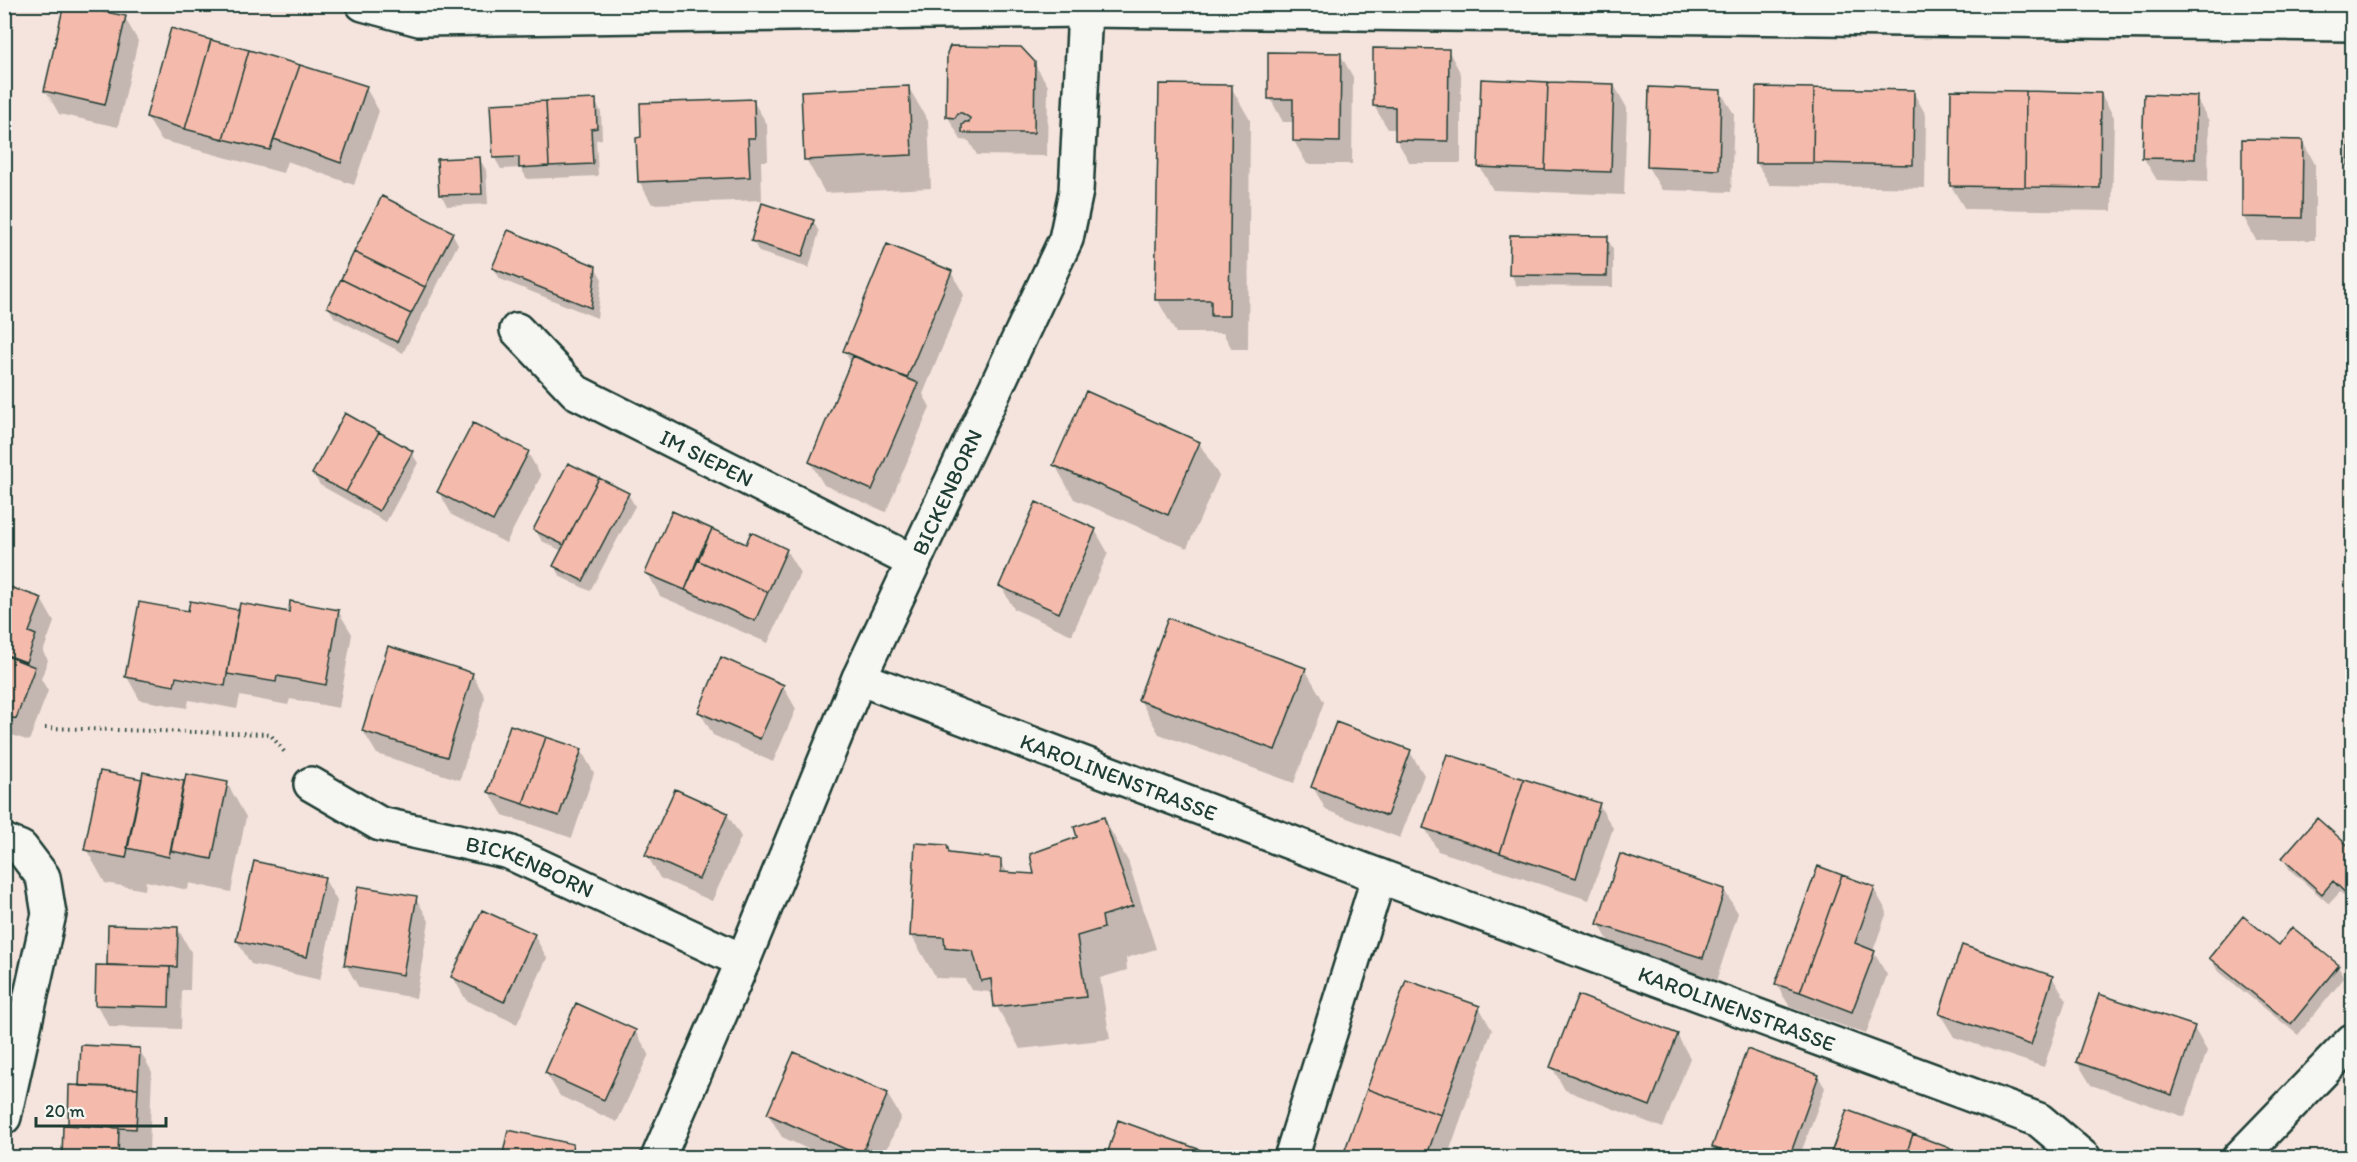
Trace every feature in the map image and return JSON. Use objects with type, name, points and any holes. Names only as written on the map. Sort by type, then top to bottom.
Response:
[{"type":"street","points":[[363,4],[419,19],[1085,10],[2352,24]]},
{"type":"street","name":"BICKENBORN","points":[[658,1158],[743,961],[859,678],[1066,239],[1076,191],[1085,10]]},
{"type":"street","name":"IM SIEPEN","points":[[517,330],[576,392],[914,562]]},
{"type":"street","name":"KAROLINENSTRASSE","points":[[859,678],[1379,876],[2039,1120],[2084,1158]]},
{"type":"street","name":"BICKENBORN","points":[[311,784],[380,824],[509,852],[743,961]]},
{"type":"street","points":[[4,841],[21,848],[43,877],[49,914],[4,1117]]},
{"type":"street","points":[[1291,1158],[1379,876]]},
{"type":"street","points":[[2240,1158],[2348,1053]]},
{"type":"path","points":[[45,728],[270,734],[311,784]]},
{"type":"building","points":[[64,4],[126,16],[105,105],[44,91]]},
{"type":"building","points":[[171,28],[211,40],[185,129],[146,117]]},
{"type":"building","points":[[211,40],[249,50],[223,139],[185,129]]},
{"type":"building","points":[[950,46],[1021,47],[1035,62],[1034,133],[962,133],[962,125],[969,122],[970,118],[962,113],[958,113],[955,118],[946,117],[947,53]]},
{"type":"building","points":[[1373,48],[1449,49],[1448,141],[1395,140],[1395,107],[1373,106]]},
{"type":"building","points":[[249,50],[300,65],[270,150],[223,139]]},
{"type":"building","points":[[1268,52],[1341,53],[1340,142],[1293,141],[1293,99],[1268,99]]},
{"type":"building","points":[[300,65],[367,86],[341,163],[274,139]]},
{"type":"building","points":[[1481,79],[1548,82],[1545,170],[1478,167]]},
{"type":"building","points":[[1548,82],[1614,84],[1611,172],[1545,170]]},
{"type":"building","points":[[1159,84],[1232,85],[1229,316],[1211,316],[1211,300],[1155,300]]},
{"type":"building","points":[[909,86],[912,155],[804,160],[801,91]]},
{"type":"building","points":[[1649,87],[1721,90],[1719,170],[1647,167]]},
{"type":"building","points":[[1756,87],[1814,88],[1813,163],[1755,163]]},
{"type":"building","points":[[1814,88],[1914,90],[1913,165],[1813,163]]},
{"type":"building","points":[[1951,90],[2026,91],[2025,187],[1950,186]]},
{"type":"building","points":[[2026,91],[2101,93],[2100,188],[2025,187]]},
{"type":"building","points":[[2144,94],[2197,96],[2195,159],[2142,158]]},
{"type":"building","points":[[2350,96],[2352,96],[2352,172],[2348,172]]},
{"type":"building","points":[[596,99],[597,128],[591,129],[593,164],[549,166],[546,101]]},
{"type":"building","points":[[754,99],[755,138],[748,138],[750,177],[638,182],[636,138],[641,137],[640,103]]},
{"type":"building","points":[[546,101],[549,166],[519,168],[519,157],[493,158],[490,104]]},
{"type":"building","points":[[2242,139],[2303,140],[2302,218],[2242,217]]},
{"type":"building","points":[[480,157],[482,194],[439,195],[437,159]]},
{"type":"building","points":[[382,196],[453,232],[425,287],[354,252]]},
{"type":"building","points":[[762,203],[814,220],[802,257],[751,241]]},
{"type":"building","points":[[508,230],[596,266],[591,308],[492,268]]},
{"type":"building","points":[[1510,235],[1608,236],[1607,276],[1509,275]]},
{"type":"building","points":[[887,244],[952,271],[907,378],[843,351]]},
{"type":"building","points":[[354,252],[425,287],[411,314],[341,279]]},
{"type":"building","points":[[341,279],[411,314],[397,342],[327,307]]},
{"type":"building","points":[[853,356],[918,383],[872,490],[809,462]]},
{"type":"building","points":[[1086,391],[1200,442],[1168,515],[1053,465]]},
{"type":"building","points":[[345,413],[379,432],[346,492],[312,474]]},
{"type":"building","points":[[473,423],[529,451],[493,521],[437,492]]},
{"type":"building","points":[[379,432],[413,451],[379,511],[346,492]]},
{"type":"building","points":[[568,463],[599,478],[564,545],[533,530]]},
{"type":"building","points":[[599,478],[629,493],[583,581],[553,566]]},
{"type":"building","points":[[1036,502],[1096,529],[1059,613],[999,586]]},
{"type":"building","points":[[672,511],[712,529],[685,590],[645,573]]},
{"type":"building","points":[[712,529],[746,544],[751,532],[787,549],[768,592],[697,560]]},
{"type":"building","points":[[697,560],[768,592],[755,621],[685,590]]},
{"type":"building","points":[[4,585],[42,598],[29,632],[36,635],[26,662],[4,654]]},
{"type":"building","points":[[190,601],[239,610],[225,686],[176,677],[174,686],[125,677],[139,602],[188,611]]},
{"type":"building","points":[[290,601],[339,610],[326,685],[277,676],[276,682],[227,674],[240,603],[289,612]]},
{"type":"building","points":[[1168,618],[1306,668],[1275,750],[1138,700]]},
{"type":"building","points":[[388,646],[473,673],[447,757],[362,731]]},
{"type":"building","points":[[4,655],[35,667],[16,719],[4,715]]},
{"type":"building","points":[[721,657],[784,685],[760,739],[698,712]]},
{"type":"building","points":[[1336,722],[1411,750],[1387,816],[1311,787]]},
{"type":"building","points":[[510,725],[546,737],[523,804],[488,792]]},
{"type":"building","points":[[546,737],[582,749],[559,816],[523,804]]},
{"type":"building","points":[[1447,754],[1524,779],[1500,853],[1423,828]]},
{"type":"building","points":[[100,771],[142,779],[126,858],[84,850]]},
{"type":"building","points":[[143,772],[184,781],[169,857],[127,848]]},
{"type":"building","points":[[186,774],[228,782],[212,859],[171,851]]},
{"type":"building","points":[[1524,779],[1600,803],[1576,878],[1500,853]]},
{"type":"building","points":[[675,789],[728,813],[699,879],[645,855]]},
{"type":"building","points":[[1104,817],[1133,906],[1102,916],[1104,928],[1077,936],[1086,997],[994,1007],[991,979],[981,981],[973,951],[945,948],[944,937],[910,936],[915,843],[947,845],[949,853],[1001,859],[1001,872],[1034,874],[1030,854],[1077,837],[1074,827]]},
{"type":"building","points":[[2317,818],[2352,849],[2352,899],[2333,881],[2322,894],[2282,858]]},
{"type":"building","points":[[1620,854],[1725,889],[1703,958],[1597,924]]},
{"type":"building","points":[[254,861],[325,877],[307,957],[236,941]]},
{"type":"building","points":[[1818,866],[1842,875],[1800,992],[1775,984]]},
{"type":"building","points":[[1842,875],[1875,887],[1855,943],[1875,951],[1852,1012],[1800,992]]},
{"type":"building","points":[[358,886],[417,896],[403,975],[344,965]]},
{"type":"building","points":[[482,910],[535,934],[504,1002],[451,977]]},
{"type":"building","points":[[2243,916],[2279,945],[2292,927],[2339,965],[2291,1024],[2209,958]]},
{"type":"building","points":[[108,925],[178,927],[177,967],[107,965]]},
{"type":"building","points":[[1962,945],[2053,976],[2031,1045],[1939,1014]]},
{"type":"building","points":[[96,965],[170,967],[169,1007],[95,1005]]},
{"type":"building","points":[[1406,980],[1480,1006],[1441,1115],[1367,1089]]},
{"type":"building","points":[[2099,994],[2195,1026],[2172,1095],[2076,1062]]},
{"type":"building","points":[[1578,995],[1678,1034],[1650,1106],[1550,1067]]},
{"type":"building","points":[[576,1003],[636,1030],[604,1100],[545,1073]]},
{"type":"building","points":[[81,1045],[140,1048],[138,1088],[79,1086]]},
{"type":"building","points":[[1747,1049],[1819,1075],[1789,1158],[1741,1158],[1712,1147]]},
{"type":"building","points":[[794,1052],[888,1093],[861,1156],[767,1114]]},
{"type":"building","points":[[69,1085],[138,1088],[136,1129],[68,1125]]},
{"type":"building","points":[[1367,1089],[1441,1115],[1426,1158],[1342,1158]]},
{"type":"building","points":[[1847,1110],[1913,1134],[1905,1158],[1829,1158]]},
{"type":"building","points":[[1118,1120],[1223,1158],[1106,1158]]},
{"type":"building","points":[[63,1125],[119,1128],[118,1158],[62,1158]]},
{"type":"building","points":[[508,1130],[573,1144],[570,1158],[502,1158]]},
{"type":"building","points":[[1913,1134],[1975,1158],[1905,1158]]},
{"type":"building","points":[[2352,1135],[2352,1158],[2341,1158]]}]
